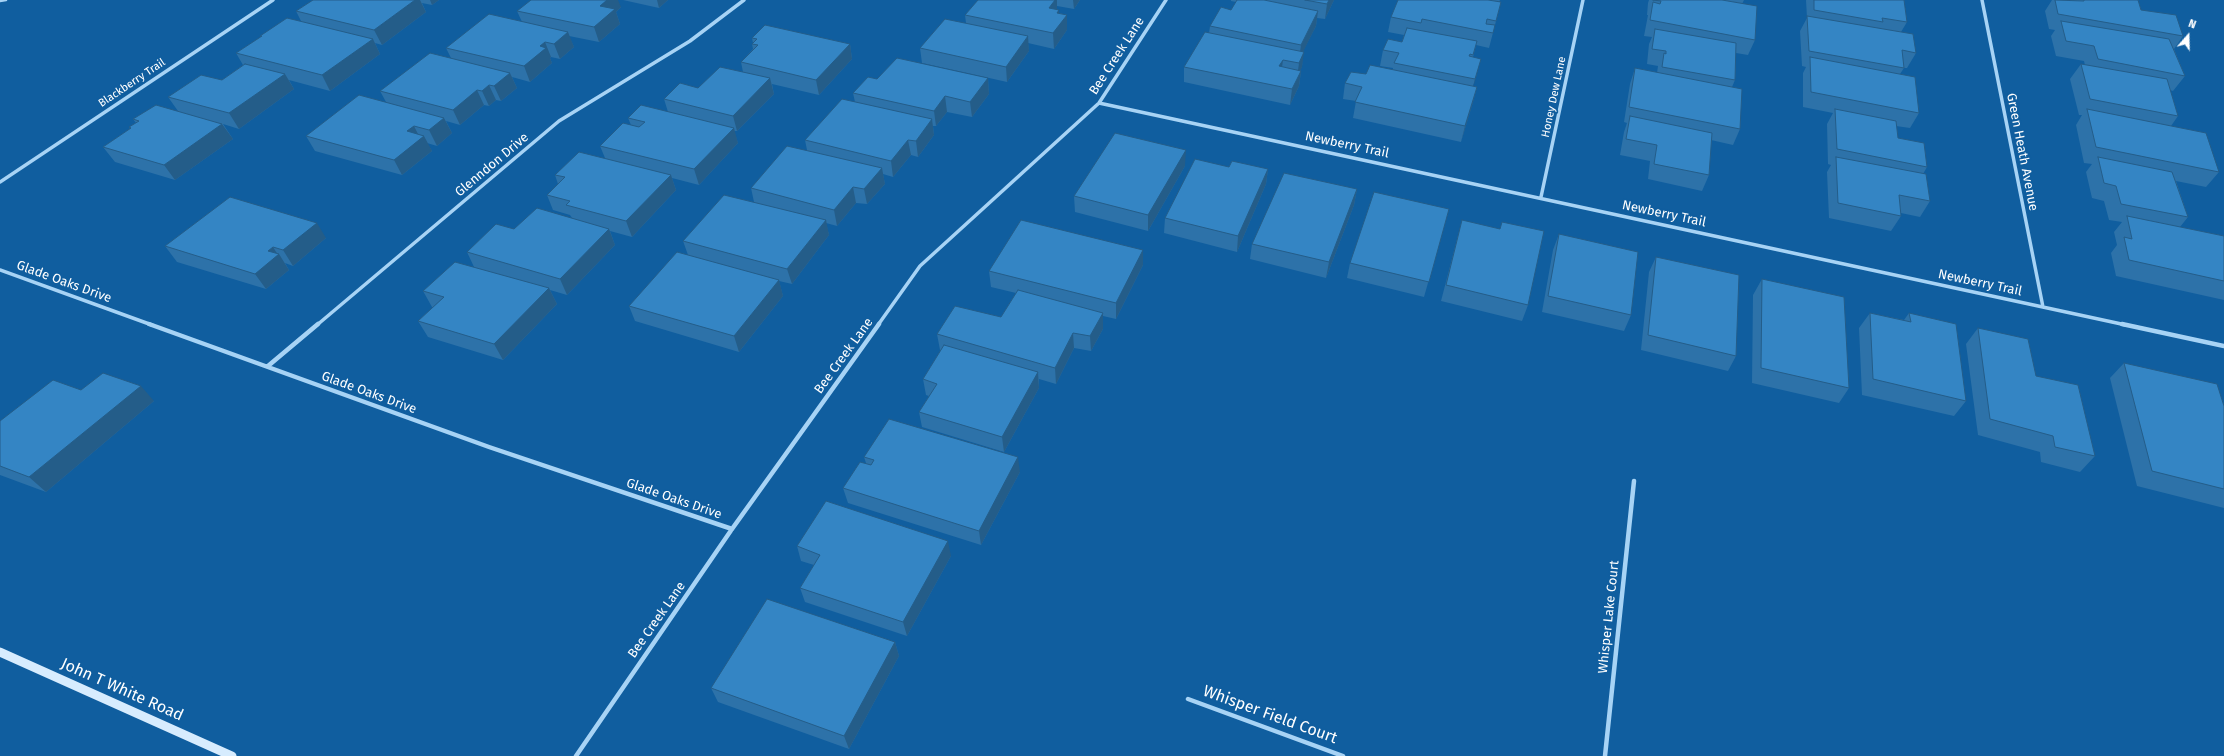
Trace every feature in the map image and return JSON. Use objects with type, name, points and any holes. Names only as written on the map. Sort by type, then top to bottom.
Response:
[{"type":"main road","name":"John T White Road","points":[[0,652],[232,756]]},
{"type":"street","name":"Blackberry Trail","points":[[0,182],[273,0]]},
{"type":"street","name":"Glenndon Drive","points":[[268,366],[559,121],[690,40],[744,0]]},
{"type":"street","name":"Bee Creek Lane","points":[[576,756],[732,529],[920,266],[1099,103],[1166,0]]},
{"type":"street","name":"Honey Dew Lane","points":[[1541,197],[1583,0]]},
{"type":"street","name":"Green Heath Avenue","points":[[1982,0],[2043,307]]},
{"type":"street","name":"Newberry Trail","points":[[1099,103],[1541,197],[2224,346]]},
{"type":"street","name":"Glade Oaks Drive","points":[[0,270],[489,447],[732,529]]},
{"type":"street","name":"Whisper Lake Court","points":[[1605,756],[1634,480]]},
{"type":"street","name":"Whisper Field Court","points":[[1188,699],[1343,756]]},
{"type":"lane","points":[[0,1],[6,0]]},
{"type":"building","points":[[313,0],[415,0],[374,30],[296,11]]},
{"type":"building","points":[[531,0],[607,0],[600,6],[615,9],[594,27],[517,11]]},
{"type":"building","points":[[978,0],[1055,0],[1049,8],[1059,10],[1057,13],[1067,15],[1053,33],[965,15]]},
{"type":"building","points":[[1237,0],[1264,0],[1318,11],[1301,45],[1210,26],[1221,7],[1231,10]]},
{"type":"building","points":[[1305,0],[1329,0],[1327,4]]},
{"type":"building","points":[[1398,0],[1488,0],[1501,2],[1496,21],[1487,19],[1486,24],[1495,25],[1493,33],[1422,19],[1421,23],[1391,17]]},
{"type":"building","points":[[1653,0],[1722,0],[1757,6],[1755,40],[1650,20],[1653,2],[1660,4],[1661,1]]},
{"type":"building","points":[[1814,0],[1904,0],[1907,22],[1882,18],[1883,22],[1814,10]]},
{"type":"building","points":[[2055,0],[2138,0],[2141,10],[2176,15],[2183,36],[2058,14]]},
{"type":"building","points":[[489,14],[568,32],[554,44],[545,42],[540,46],[546,48],[524,66],[446,48]]},
{"type":"building","points":[[1807,16],[1913,34],[1916,53],[1902,50],[1904,68],[1809,51]]},
{"type":"building","points":[[287,18],[373,39],[322,75],[236,53]]},
{"type":"building","points":[[945,19],[1028,36],[1006,67],[920,48]]},
{"type":"building","points":[[2061,21],[2169,39],[2185,76],[2098,59],[2094,46],[2066,41]]},
{"type":"building","points":[[765,25],[850,44],[816,80],[741,62],[758,45],[752,44],[757,39],[752,38]]},
{"type":"building","points":[[1407,28],[1477,41],[1473,55],[1470,54],[1469,56],[1481,59],[1475,79],[1394,63],[1399,53],[1383,50],[1388,39],[1402,42]]},
{"type":"building","points":[[1655,29],[1736,43],[1735,80],[1662,67],[1664,53],[1666,54],[1666,51],[1652,49]]},
{"type":"building","points":[[1205,32],[1304,52],[1299,63],[1283,60],[1279,66],[1301,71],[1292,89],[1184,67]]},
{"type":"building","points":[[430,53],[510,73],[494,86],[489,85],[482,91],[477,90],[453,110],[380,91]]},
{"type":"building","points":[[1810,57],[1915,77],[1919,113],[1811,92]]},
{"type":"building","points":[[897,58],[988,78],[970,102],[945,96],[934,111],[853,93],[868,77],[877,79]]},
{"type":"building","points":[[245,64],[285,74],[229,113],[168,97],[201,75],[222,80]]},
{"type":"building","points":[[2081,64],[2167,79],[2178,116],[2090,99]]},
{"type":"building","points":[[1370,65],[1477,87],[1465,126],[1355,102],[1362,87],[1345,83],[1351,72],[1366,74]]},
{"type":"building","points":[[720,67],[770,78],[733,116],[664,99],[680,83],[698,88]]},
{"type":"building","points":[[1635,68],[1742,89],[1740,129],[1629,107]]},
{"type":"building","points":[[359,95],[444,118],[429,130],[414,126],[407,131],[424,136],[394,160],[306,136]]},
{"type":"building","points":[[842,99],[932,119],[916,141],[908,140],[891,161],[805,140]]},
{"type":"building","points":[[156,105],[222,124],[164,165],[103,147],[139,121],[133,119]]},
{"type":"building","points":[[641,105],[734,128],[694,169],[600,146],[623,123],[639,127],[645,122],[628,118]]},
{"type":"building","points":[[1835,109],[1896,121],[1898,138],[1924,143],[1927,167],[1837,149]]},
{"type":"building","points":[[2087,109],[2206,133],[2219,172],[2096,147]]},
{"type":"building","points":[[1630,116],[1712,133],[1709,175],[1654,164],[1657,145],[1626,139]]},
{"type":"building","points":[[1115,133],[1186,150],[1148,215],[1074,196]]},
{"type":"building","points":[[787,146],[882,168],[864,189],[853,187],[834,210],[751,188]]},
{"type":"building","points":[[579,152],[671,175],[626,221],[566,205],[570,201],[547,195],[565,177],[555,175]]},
{"type":"building","points":[[1836,157],[1926,174],[1930,201],[1899,195],[1901,216],[1838,203]]},
{"type":"building","points":[[2098,157],[2172,172],[2188,217],[2121,204],[2116,186],[2104,183]]},
{"type":"building","points":[[1195,159],[1229,167],[1232,161],[1268,169],[1238,236],[1165,218]]},
{"type":"building","points":[[1284,173],[1357,189],[1329,262],[1252,244]]},
{"type":"building","points":[[1374,192],[1449,209],[1429,282],[1350,263]]},
{"type":"building","points":[[724,195],[826,220],[787,269],[683,241]]},
{"type":"building","points":[[230,197],[317,223],[283,250],[273,247],[268,251],[279,254],[255,274],[165,246]]},
{"type":"building","points":[[537,208],[609,229],[560,279],[467,252],[496,224],[514,229]]},
{"type":"building","points":[[2127,216],[2224,236],[2224,281],[2129,260],[2124,237],[2132,239]]},
{"type":"building","points":[[1021,220],[1143,250],[1116,303],[989,271]]},
{"type":"building","points":[[1462,220],[1500,229],[1502,222],[1544,231],[1528,305],[1446,285]]},
{"type":"building","points":[[1559,234],[1638,252],[1631,315],[1548,296]]},
{"type":"building","points":[[677,252],[779,280],[734,336],[629,306]]},
{"type":"building","points":[[1656,257],[1739,275],[1736,356],[1648,335]]},
{"type":"building","points":[[455,262],[549,288],[494,344],[418,321],[444,297],[423,291]]},
{"type":"building","points":[[1762,279],[1844,297],[1849,388],[1761,368]]},
{"type":"building","points":[[1018,290],[1103,313],[1090,336],[1073,333],[1055,368],[937,334],[955,306],[1001,317]]},
{"type":"building","points":[[1870,313],[1911,322],[1909,313],[1956,324],[1966,401],[1873,379]]},
{"type":"building","points":[[1978,328],[2028,339],[2036,376],[2078,385],[2095,456],[2055,447],[2053,436],[1990,419]]},
{"type":"building","points":[[944,345],[1038,372],[1002,437],[919,412],[937,384],[923,379]]},
{"type":"building","points":[[2124,363],[2217,384],[2224,406],[2224,489],[2152,471]]},
{"type":"building","points":[[103,373],[141,386],[29,477],[0,466],[0,421],[53,380],[81,390]]},
{"type":"building","points":[[889,419],[1018,457],[979,531],[843,488],[860,462],[871,465],[874,460],[864,457]]},
{"type":"building","points":[[826,501],[948,541],[903,622],[800,588],[820,555],[797,546]]},
{"type":"building","points":[[767,599],[895,642],[844,736],[711,688]]}]
